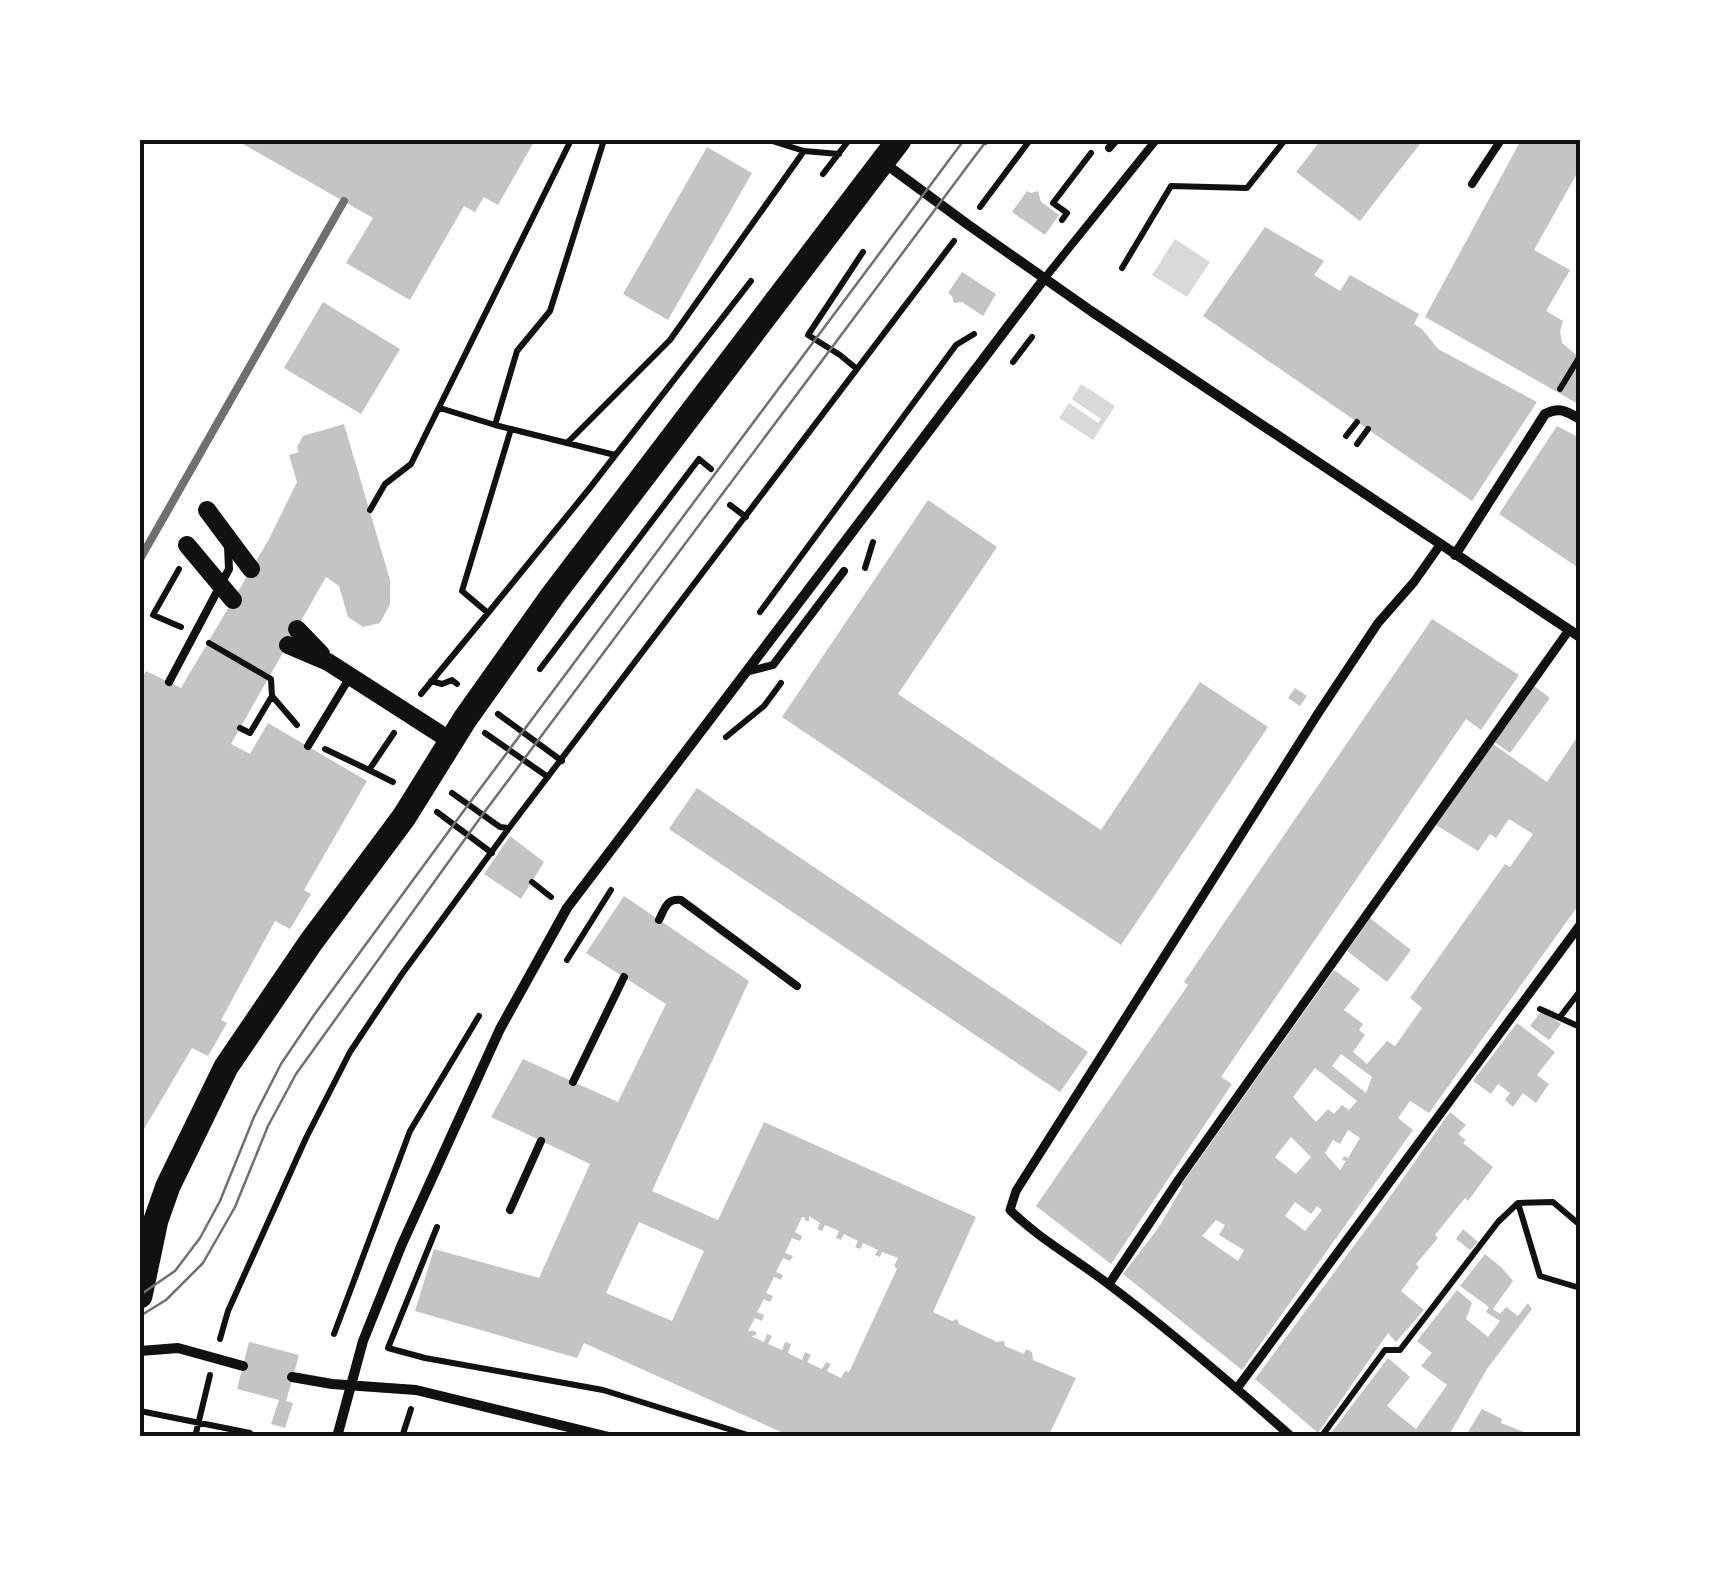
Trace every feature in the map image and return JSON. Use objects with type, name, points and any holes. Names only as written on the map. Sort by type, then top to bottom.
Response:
[{"type":"main road","points":[[140,1296],[156,1220],[168,1186],[226,1067],[310,942],[404,817],[451,740],[553,596],[899,140]]},
{"type":"street","points":[[882,162],[1044,279],[1580,638]]},
{"type":"street","points":[[337,1437],[363,1341],[402,1244],[500,1029],[568,908],[1044,279]]},
{"type":"street","points":[[1455,555],[1546,414],[1564,410],[1580,419]]},
{"type":"street","points":[[207,510],[251,570]]},
{"type":"street","points":[[187,545],[227,593]]},
{"type":"street","points":[[1292,1437],[1238,1387],[1010,1210],[1016,1191],[1317,715],[1378,623],[1440,545]]},
{"type":"street","points":[[1109,1284],[1179,1179],[1569,630]]},
{"type":"street","points":[[292,637],[451,740]]},
{"type":"street","points":[[1238,1387],[1580,924]]},
{"type":"street","points":[[140,1242],[156,1220]]},
{"type":"street","points":[[140,1351],[178,1348],[243,1366]]},
{"type":"street","points":[[292,1376],[350,1386],[416,1390],[609,1437]]},
{"type":"lane","points":[[1044,279],[1156,140]]},
{"type":"lane","points":[[1472,184],[1500,140]]},
{"type":"lane","points":[[169,682],[227,593],[228,539]]},
{"type":"lane","points":[[746,672],[773,666],[844,571]]},
{"type":"lane","points":[[308,746],[350,677]]},
{"type":"lane","points":[[659,920],[667,903],[681,900],[797,986]]},
{"type":"lane","points":[[573,1082],[624,977]]},
{"type":"lane","points":[[510,1210],[541,1141]]},
{"type":"path","points":[[370,510],[385,484],[411,464],[570,140]]},
{"type":"path","points":[[495,424],[517,351],[550,311],[604,140]]},
{"type":"path","points":[[768,140],[804,151],[839,154]]},
{"type":"path","points":[[823,174],[849,140]]},
{"type":"path","points":[[218,1345],[250,1259],[306,1138],[350,1052],[402,974],[1030,140]]},
{"type":"path","points":[[1059,225],[1067,213],[1053,202],[1101,140]]},
{"type":"path","points":[[1122,268],[1171,186],[1247,188],[1285,140]]},
{"type":"path","points":[[567,443],[670,340],[804,151]]},
{"type":"path","points":[[857,369],[808,335],[862,252]]},
{"type":"path","points":[[466,690],[452,680],[442,684],[431,681],[616,455],[760,270]]},
{"type":"path","points":[[1011,364],[1032,337]]},
{"type":"path","points":[[1555,409],[1558,392],[1580,356]]},
{"type":"path","points":[[440,408],[616,455]]},
{"type":"path","points":[[1346,436],[1357,422]]},
{"type":"path","points":[[488,613],[462,591],[511,429]]},
{"type":"path","points":[[1357,444],[1368,429]]},
{"type":"path","points":[[538,672],[699,459],[711,469]]},
{"type":"path","points":[[730,505],[746,517]]},
{"type":"path","points":[[863,574],[874,538]]},
{"type":"path","points":[[718,744],[764,706],[786,676]]},
{"type":"path","points":[[503,718],[514,703]]},
{"type":"path","points":[[403,787],[369,770],[407,714]]},
{"type":"path","points":[[512,725],[562,760]]},
{"type":"path","points":[[480,729],[549,778]]},
{"type":"path","points":[[443,787],[500,828],[509,828]]},
{"type":"path","points":[[435,811],[492,853]]},
{"type":"path","points":[[558,974],[620,876]]},
{"type":"path","points":[[532,882],[551,897],[542,913]]},
{"type":"path","points":[[1560,1018],[1580,991]]},
{"type":"path","points":[[334,1334],[410,1131],[484,1007]]},
{"type":"path","points":[[1540,1008],[1580,1027]]},
{"type":"path","points":[[1322,1437],[1384,1350],[1400,1350],[1498,1222],[1518,1203],[1553,1202],[1580,1225]]},
{"type":"path","points":[[1518,1203],[1540,1276],[1580,1288]]},
{"type":"path","points":[[439,1222],[388,1348],[603,1390],[754,1437]]},
{"type":"path","points":[[195,1437],[211,1369]]},
{"type":"path","points":[[402,1437],[414,1397]]},
{"type":"path","points":[[140,1411],[250,1433]]},
{"type":"shaded area","points":[[1175,239],[1210,262],[1187,297],[1152,275]]},
{"type":"shaded area","points":[[1081,384],[1115,406],[1093,440],[1059,418],[1069,403],[1098,423],[1101,419],[1072,399]]},
{"type":"building","points":[[236,140],[535,140],[498,205],[484,197],[475,212],[464,206],[410,300],[346,263],[373,218]]},
{"type":"building","points":[[1321,140],[1423,140],[1360,221],[1296,172]]},
{"type":"building","points":[[1521,140],[1580,140],[1580,168],[1534,250],[1570,270],[1546,311],[1563,321],[1562,343],[1580,358],[1580,405],[1425,317]]},
{"type":"building","points":[[707,147],[752,173],[668,320],[623,294]]},
{"type":"building","points":[[1027,191],[1038,191],[1041,202],[1059,215],[1045,235],[1012,212]]},
{"type":"building","points":[[1265,227],[1324,261],[1314,275],[1340,291],[1350,275],[1419,314],[1414,324],[1438,349],[1537,402],[1472,501],[1203,316]]},
{"type":"building","points":[[962,272],[996,294],[983,316],[962,302],[954,303],[948,293]]},
{"type":"building","points":[[323,302],[400,349],[361,414],[284,368]]},
{"type":"building","points":[[344,424],[390,580],[390,604],[380,623],[363,627],[348,617],[339,586],[326,577],[231,744],[250,754],[268,723],[367,781],[304,890],[311,894],[290,929],[275,921],[221,1020],[227,1023],[208,1056],[192,1048],[140,1136],[140,681],[146,671],[181,688],[269,539],[297,482],[289,455],[299,452],[297,447],[303,436]]},
{"type":"building","points":[[1557,426],[1580,438],[1580,569],[1499,514]]},
{"type":"building","points":[[928,500],[997,547],[898,694],[1101,830],[1200,682],[1268,727],[1121,945],[782,717]]},
{"type":"building","points":[[1432,619],[1519,675],[1481,730],[1466,719],[1221,1077],[1232,1084],[1111,1264],[1036,1206]]},
{"type":"building","points":[[1533,685],[1550,698],[1510,753],[1493,741]]},
{"type":"building","points":[[1295,688],[1307,696],[1300,706],[1288,698]]},
{"type":"building","points":[[1580,733],[1580,903],[1429,1113],[1410,1101],[1398,1118],[1413,1130],[1242,1370],[1123,1274],[1159,1227],[1181,1185],[1334,970],[1360,989],[1344,1010],[1363,1024],[1359,1030],[1365,1035],[1353,1052],[1367,1064],[1387,1041],[1395,1046],[1422,1008],[1410,998],[1505,864],[1510,867],[1533,834],[1509,819],[1496,838],[1490,834],[1478,851],[1436,825],[1493,744],[1547,782]],"holes":[[[1341,1054],[1372,1077],[1366,1093],[1332,1066]],[[1315,1068],[1357,1101],[1349,1110],[1342,1105],[1334,1114],[1328,1109],[1316,1122],[1293,1097]],[[1348,1130],[1360,1138],[1348,1158],[1344,1156],[1342,1160],[1346,1161],[1340,1170],[1325,1153],[1333,1140],[1340,1144]],[[1291,1137],[1311,1157],[1296,1174],[1275,1157]],[[1295,1202],[1311,1214],[1317,1206],[1322,1210],[1305,1231],[1285,1216]],[[1216,1220],[1225,1225],[1219,1235],[1244,1250],[1238,1261],[1202,1236]]]},
{"type":"building","points":[[697,788],[1088,1052],[1060,1092],[669,829]]},
{"type":"building","points":[[510,836],[544,862],[521,899],[484,874]]},
{"type":"building","points":[[624,896],[749,981],[652,1191],[718,1220],[764,1122],[976,1217],[933,1312],[952,1321],[957,1319],[959,1324],[997,1342],[1004,1341],[1005,1346],[1024,1354],[1026,1349],[1032,1352],[1033,1360],[1076,1378],[1048,1437],[792,1437],[584,1343],[577,1358],[415,1311],[434,1249],[539,1278],[590,1164],[491,1117],[523,1059],[618,1102],[666,1004],[586,953]],"holes":[[[809,1216],[820,1223],[817,1229],[822,1231],[825,1225],[839,1231],[836,1238],[841,1240],[844,1234],[858,1241],[855,1247],[860,1249],[863,1243],[878,1250],[875,1255],[880,1257],[882,1252],[898,1258],[894,1266],[897,1269],[849,1372],[845,1371],[841,1378],[827,1371],[831,1364],[826,1362],[822,1369],[807,1362],[811,1355],[805,1352],[802,1360],[788,1353],[791,1344],[785,1342],[782,1350],[768,1344],[772,1336],[767,1334],[764,1342],[751,1336],[757,1335],[755,1331],[748,1331],[755,1318],[762,1321],[764,1315],[757,1312],[764,1299],[770,1302],[773,1296],[766,1293],[774,1277],[781,1280],[783,1275],[776,1272],[783,1258],[790,1261],[793,1256],[785,1253],[792,1238],[800,1241],[802,1236],[795,1232],[802,1217],[809,1221]],[[639,1222],[704,1251],[672,1321],[606,1293]]]},
{"type":"building","points":[[1370,918],[1411,950],[1387,982],[1347,951]]},
{"type":"building","points":[[1542,1010],[1561,1024],[1549,1040],[1530,1026]]},
{"type":"building","points":[[1517,1023],[1555,1052],[1537,1075],[1549,1084],[1536,1103],[1523,1093],[1513,1107],[1505,1100],[1510,1093],[1498,1084],[1491,1094],[1473,1081]]},
{"type":"building","points":[[1450,1112],[1466,1125],[1458,1134],[1466,1140],[1463,1143],[1493,1167],[1468,1201],[1465,1198],[1435,1235],[1438,1238],[1416,1264],[1419,1267],[1401,1291],[1424,1310],[1396,1342],[1388,1333],[1318,1433],[1255,1379]]},
{"type":"building","points":[[1463,1229],[1478,1242],[1470,1250],[1456,1239]]},
{"type":"building","points":[[1485,1254],[1513,1281],[1493,1309],[1500,1314],[1506,1307],[1518,1316],[1528,1303],[1532,1309],[1487,1369],[1450,1433],[1457,1437],[1328,1437],[1388,1358],[1410,1377],[1387,1406],[1416,1429],[1447,1385],[1421,1366],[1432,1353],[1417,1341],[1457,1290],[1472,1303],[1466,1319],[1488,1337],[1500,1321],[1486,1312],[1489,1307],[1460,1286]]},
{"type":"building","points":[[249,1342],[299,1355],[286,1401],[293,1403],[285,1428],[271,1424],[279,1400],[237,1389]]},
{"type":"building","points":[[1482,1409],[1502,1419],[1501,1423],[1537,1437],[1465,1437]]},
{"type":"tram line","points":[[140,1295],[175,1271],[200,1238],[281,1064],[314,1015],[964,140]]},
{"type":"tram line","points":[[140,1316],[166,1300],[203,1263],[235,1207],[268,1126],[296,1074],[483,814],[987,140]]},
{"type":"railway","points":[[140,559],[344,201]]}]
